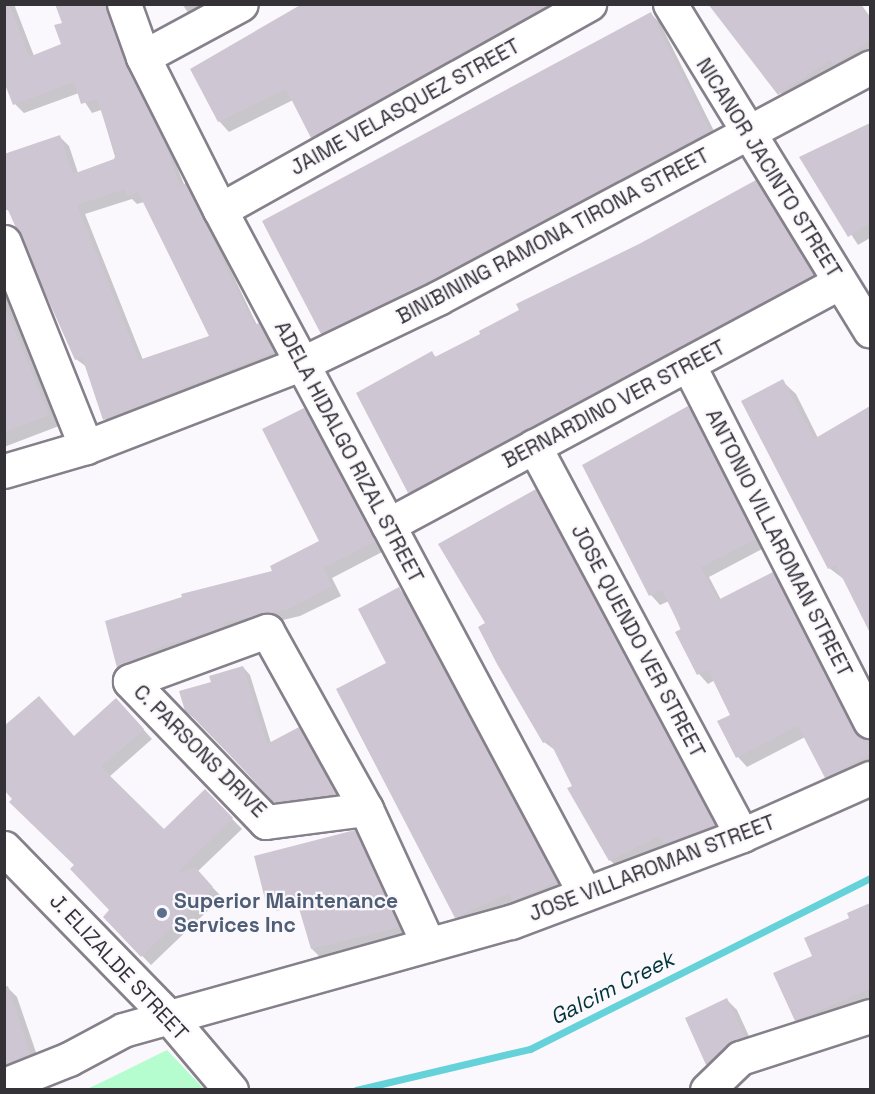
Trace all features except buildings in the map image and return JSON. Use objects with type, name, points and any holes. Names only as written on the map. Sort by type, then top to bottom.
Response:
[{"type":"street","name":"ADELA HIDALGO RIZAL STREET","points":[[124,4],[143,57],[220,210],[585,894]]},
{"type":"street","points":[[143,57],[241,4]]},
{"type":"street","name":"JAIME VELASQUEZ STREET","points":[[220,210],[589,4]]},
{"type":"street","name":"NICANOR JACINTO STREET","points":[[670,4],[747,134],[870,331]]},
{"type":"street","name":"BINIBINING RAMONA TIRONA STREET","points":[[4,471],[86,447],[303,363],[438,298],[870,67]]},
{"type":"street","points":[[4,242],[86,447]]},
{"type":"street","name":"BERNARDINO VER STREET","points":[[388,525],[840,282]]},
{"type":"street","name":"ANTONIO VILLAROMAN STREET","points":[[688,364],[870,721]]},
{"type":"street","name":"JOSE QUENDO VER STREET","points":[[534,446],[742,835]]},
{"type":"street","name":"C. PARSONS DRIVE","points":[[366,809],[266,822],[130,681],[267,631],[366,809],[428,944]]},
{"type":"street","name":"JOSE VILLAROMAN STREET","points":[[4,1085],[69,1059],[123,1030],[511,922],[742,835],[870,778]]},
{"type":"street","name":"J. ELIZALDE STREET","points":[[4,849],[169,1017],[231,1089]]},
{"type":"street","points":[[706,1089],[740,1058],[870,1016]]},
{"type":"green space","points":[[167,1050],[204,1089],[87,1089],[104,1081]]},
{"type":"waterway","name":"Galcim Creek","points":[[356,1090],[530,1049],[870,878]]},
{"type":"place","name":"Superior Maintenance Services Inc","points":[[162,913]]}]
